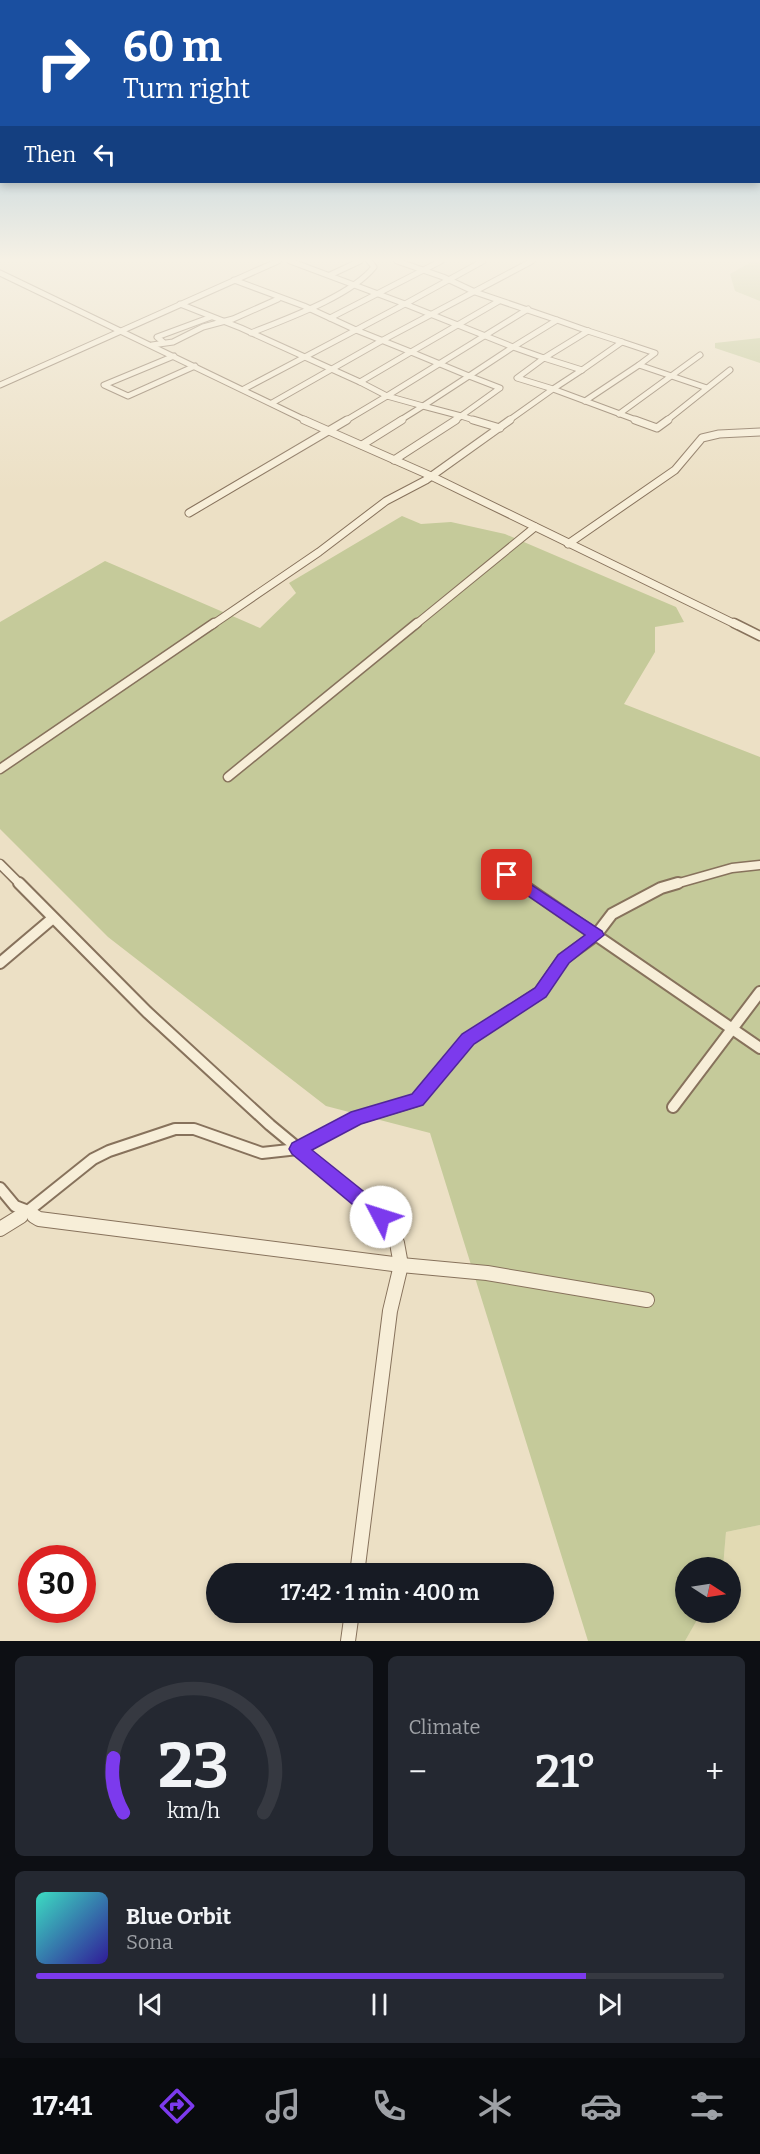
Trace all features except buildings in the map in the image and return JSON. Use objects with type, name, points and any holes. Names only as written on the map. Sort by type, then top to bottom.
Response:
[{"type":"street","points":[[0,386],[104,338]]},
{"type":"street","points":[[136,338],[272,404],[431,476],[760,636]]},
{"type":"street","points":[[158,338],[163,342]]},
{"type":"street","points":[[152,345],[173,342],[182,338]]},
{"type":"street","points":[[261,338],[334,369],[387,396],[500,428]]},
{"type":"street","points":[[244,389],[342,338]]},
{"type":"street","points":[[377,338],[500,388],[461,416]]},
{"type":"street","points":[[272,404],[388,338]]},
{"type":"street","points":[[360,382],[435,338]]},
{"type":"street","points":[[189,513],[482,338]]},
{"type":"street","points":[[489,338],[582,370]]},
{"type":"street","points":[[362,446],[528,338]]},
{"type":"street","points":[[394,460],[577,338]]},
{"type":"street","points":[[585,401],[655,353],[610,338]]},
{"type":"street","points":[[0,769],[319,552],[386,501],[431,476],[622,342]]},
{"type":"street","points":[[620,414],[700,355]]},
{"type":"street","points":[[174,356],[104,385],[128,396],[195,366]]},
{"type":"street","points":[[639,366],[707,388]]},
{"type":"street","points":[[517,378],[657,428],[730,370]]},
{"type":"street","points":[[568,544],[675,470],[702,438],[718,434],[760,432]]},
{"type":"street","points":[[228,777],[535,527]]},
{"type":"street","points":[[487,861],[760,1048]]},
{"type":"street","points":[[0,864],[147,1012],[298,1149],[381,1217],[397,1243],[401,1265],[390,1311],[358,1563]]},
{"type":"street","points":[[0,1229],[28,1211],[93,1159],[175,1129],[194,1129],[262,1153],[298,1149],[357,1118],[417,1100],[468,1039],[540,992],[563,959],[596,935],[612,914],[661,888],[732,868],[760,865]]},
{"type":"street","points":[[0,963],[53,918]]},
{"type":"street","points":[[673,1107],[733,1031],[760,992]]},
{"type":"street","points":[[0,1188],[15,1206],[39,1219],[401,1265],[487,1273],[647,1300]]},
{"type":"street","points":[[348,1641],[350,1623]]},
{"type":"shaded area","points":[[760,1525],[760,1641],[685,1641],[695,1623],[741,1623],[741,1557],[724,1557],[726,1532]]},
{"type":"green space","points":[[760,338],[760,363],[715,348],[715,343]]},
{"type":"green space","points":[[402,516],[421,524],[451,522],[505,534],[676,607],[684,622],[655,627],[655,652],[624,704],[760,757],[760,1525],[726,1532],[724,1557],[675,1557],[675,1623],[695,1623],[685,1641],[588,1641],[430,1133],[326,1106],[108,937],[0,829],[0,622],[105,561],[260,628],[296,593],[289,583]]},
{"type":"route","points":[[381,1217],[298,1149],[357,1118],[417,1100],[468,1039],[500,1021],[540,992],[563,959],[596,935],[507,875]]}]
